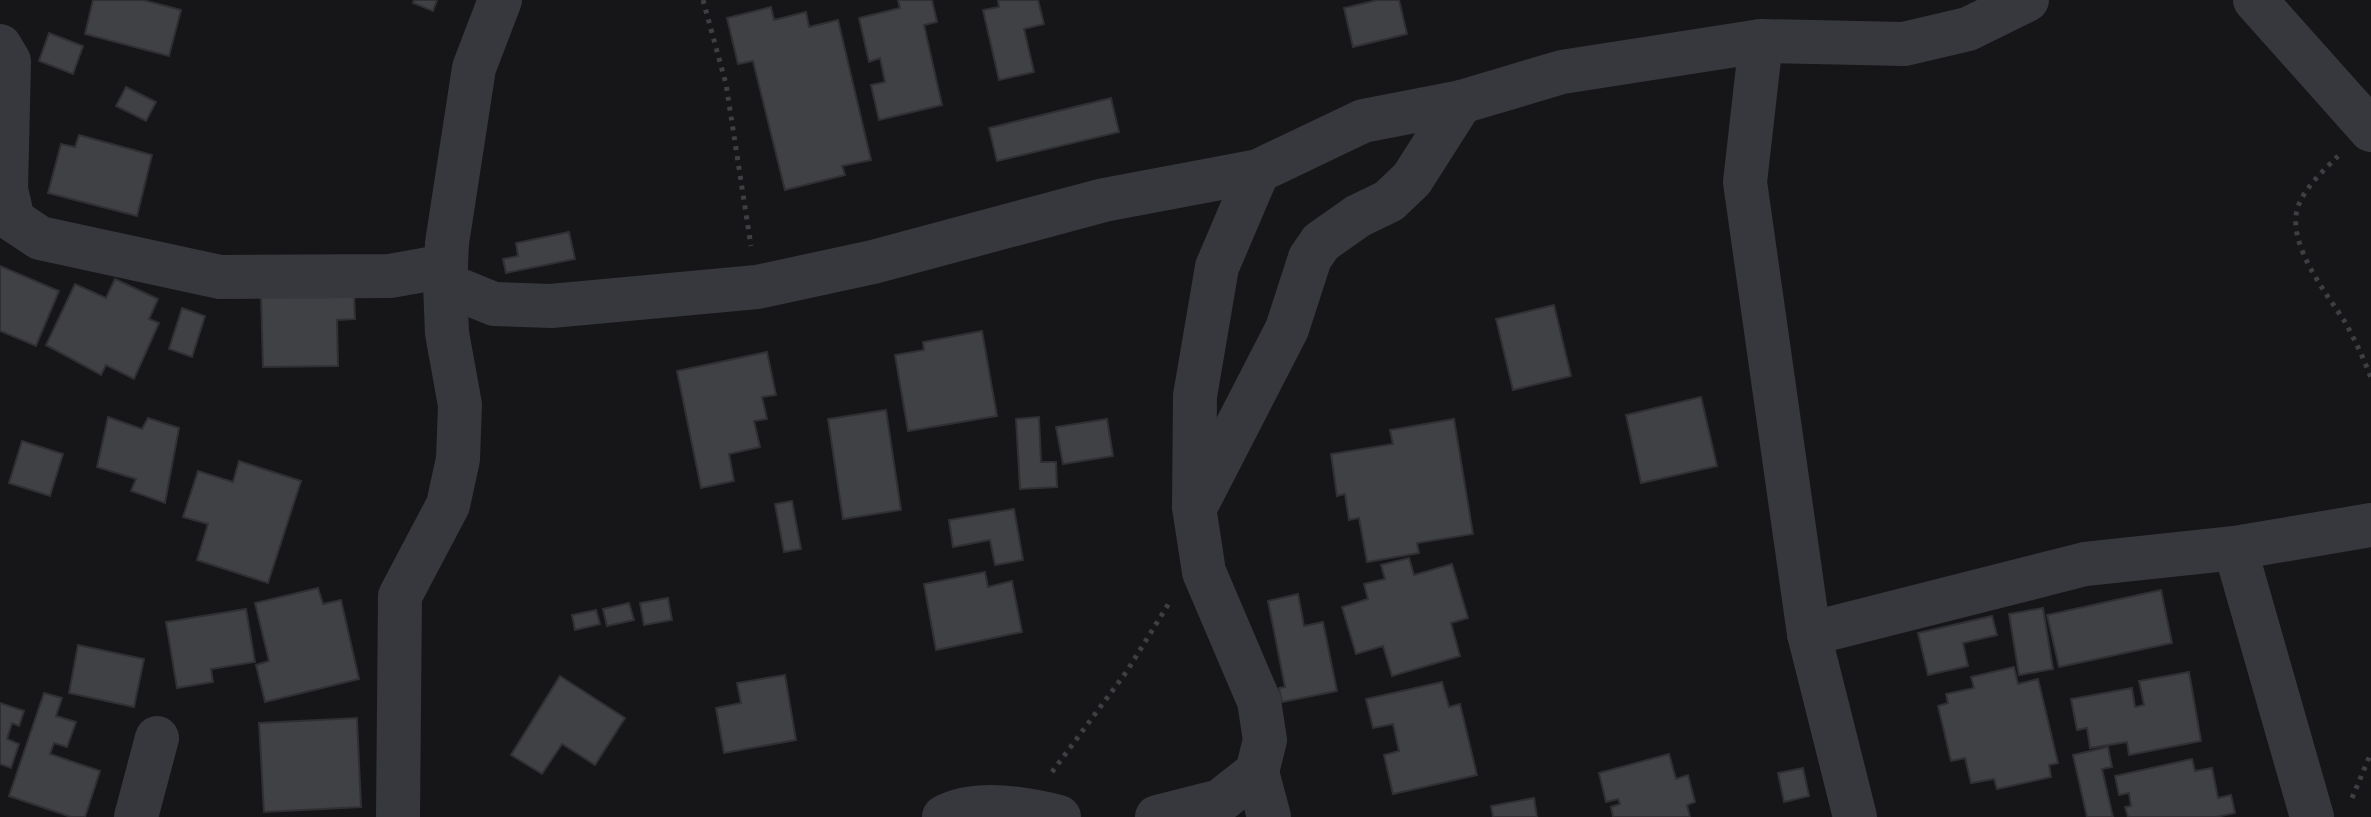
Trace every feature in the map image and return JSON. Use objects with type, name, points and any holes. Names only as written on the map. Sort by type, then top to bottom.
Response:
[{"type":"street","points":[[398,817],[400,596],[448,505],[458,459],[460,405],[447,333],[445,275],[474,68],[500,0]]},
{"type":"street","points":[[0,46],[9,61],[6,189],[13,220],[40,238],[220,277],[261,279],[339,273],[445,275],[494,304],[551,306],[757,287],[873,262],[1104,200],[1258,171],[1363,121],[1461,102],[1562,72],[1761,41],[1904,44],[1968,29],[2027,0]]},
{"type":"street","points":[[2255,0],[2370,128]]},
{"type":"street","points":[[1761,41],[1745,182],[1788,464],[1809,634],[1855,817]]},
{"type":"street","points":[[1194,507],[1209,485],[1287,329],[1310,258],[1321,242],[1358,216],[1389,201],[1412,179],[1461,102]]},
{"type":"street","points":[[1258,171],[1217,267],[1195,396],[1194,507],[1200,552],[1228,633],[1259,701],[1265,740],[1257,772],[1269,817]]},
{"type":"street","points":[[1809,634],[2085,564],[2235,548],[2371,525]]},
{"type":"street","points":[[2235,548],[2331,810]]},
{"type":"street","points":[[136,817],[157,738]]},
{"type":"street","points":[[1157,817],[1220,801],[1257,772]]},
{"type":"street","points":[[944,817],[958,810],[1042,813]]},
{"type":"path","points":[[703,0],[726,84],[757,287]]},
{"type":"path","points":[[2370,128],[2320,174],[2296,214],[2312,272],[2354,338],[2371,378]]},
{"type":"path","points":[[1042,813],[1200,552]]},
{"type":"path","points":[[2331,810],[2371,753]]},
{"type":"building","points":[[93,0],[143,0],[181,10],[169,56],[85,34]]},
{"type":"building","points":[[414,0],[437,0],[433,11],[413,3]]},
{"type":"building","points":[[898,0],[932,0],[937,22],[924,25],[942,105],[879,120],[871,85],[885,82],[880,58],[869,62],[859,18],[900,8]]},
{"type":"building","points":[[998,0],[1038,0],[1044,24],[1024,29],[1034,72],[999,80],[983,10],[999,7]]},
{"type":"building","points":[[1378,0],[1399,0],[1407,34],[1353,47],[1344,8]]},
{"type":"building","points":[[771,7],[774,20],[806,12],[809,27],[838,20],[871,160],[842,166],[845,175],[785,190],[753,61],[738,64],[727,18]]},
{"type":"building","points":[[49,33],[83,46],[73,74],[39,61]]},
{"type":"building","points":[[126,87],[156,102],[146,121],[116,106]]},
{"type":"building","points":[[1111,98],[1119,132],[997,161],[989,128]]},
{"type":"building","points":[[79,135],[152,155],[137,216],[48,193],[61,144],[75,147]]},
{"type":"building","points":[[569,232],[575,259],[506,273],[503,259],[518,256],[516,243]]},
{"type":"building","points":[[0,266],[59,291],[36,346],[0,331]]},
{"type":"building","points":[[115,279],[158,299],[149,319],[159,323],[134,379],[106,365],[101,375],[46,345],[75,284],[106,298]]},
{"type":"building","points":[[354,293],[355,319],[337,320],[338,366],[263,367],[261,294]]},
{"type":"building","points":[[1554,305],[1571,376],[1513,390],[1496,319]]},
{"type":"building","points":[[182,308],[205,316],[192,357],[169,349]]},
{"type":"building","points":[[982,331],[997,416],[908,431],[895,355],[924,350],[923,342]]},
{"type":"building","points":[[767,352],[776,395],[762,397],[767,419],[754,421],[760,447],[729,454],[734,481],[701,488],[677,371]]},
{"type":"building","points":[[1701,397],[1717,466],[1641,483],[1626,415]]},
{"type":"building","points":[[886,410],[901,510],[843,519],[828,419]]},
{"type":"building","points":[[108,417],[142,429],[148,418],[179,428],[165,503],[131,491],[136,479],[97,467]]},
{"type":"building","points":[[1039,417],[1041,462],[1056,462],[1057,487],[1020,489],[1016,419]]},
{"type":"building","points":[[1107,419],[1113,456],[1063,464],[1056,427]]},
{"type":"building","points":[[1454,419],[1473,534],[1417,543],[1419,553],[1367,562],[1359,518],[1349,520],[1345,494],[1337,496],[1331,454],[1393,444],[1390,430]]},
{"type":"building","points":[[22,441],[63,454],[50,496],[9,483]]},
{"type":"building","points":[[239,461],[301,481],[268,583],[197,560],[208,524],[183,517],[198,471],[233,482]]},
{"type":"building","points":[[792,501],[801,549],[784,552],[775,504]]},
{"type":"building","points":[[1014,509],[1023,560],[995,565],[990,540],[953,547],[949,520]]},
{"type":"building","points":[[1409,558],[1414,575],[1452,564],[1468,618],[1451,623],[1460,656],[1392,676],[1383,646],[1356,654],[1342,607],[1368,599],[1364,584],[1385,579],[1381,565]]},
{"type":"building","points":[[985,572],[988,587],[1012,581],[1022,632],[936,650],[924,584]]},
{"type":"building","points":[[318,588],[323,604],[341,600],[359,679],[265,702],[256,665],[269,661],[255,603]]},
{"type":"building","points":[[2161,590],[2172,643],[2059,667],[2047,615]]},
{"type":"building","points":[[1298,594],[1304,626],[1323,622],[1337,691],[1282,702],[1279,688],[1285,687],[1268,601]]},
{"type":"building","points":[[668,598],[672,620],[644,625],[640,603]]},
{"type":"building","points":[[629,603],[634,620],[607,626],[603,609]]},
{"type":"building","points":[[2043,608],[2053,669],[2019,675],[2009,614]]},
{"type":"building","points":[[246,609],[255,662],[211,669],[213,682],[177,688],[166,622]]},
{"type":"building","points":[[596,610],[600,624],[575,630],[572,615]]},
{"type":"building","points":[[1992,616],[1997,635],[1963,643],[1968,666],[1928,675],[1918,633]]},
{"type":"building","points":[[78,645],[144,659],[134,707],[69,693]]},
{"type":"building","points":[[2014,667],[2018,684],[2038,679],[2058,763],[2049,765],[2051,777],[1997,789],[1994,779],[1971,783],[1965,758],[1951,761],[1938,706],[1948,703],[1946,694],[1974,688],[1971,677]]},
{"type":"building","points":[[2189,672],[2201,741],[2129,755],[2127,742],[2090,748],[2087,728],[2077,730],[2071,699],[2132,688],[2135,707],[2144,705],[2139,681]]},
{"type":"building","points":[[785,675],[796,740],[724,753],[716,708],[741,703],[737,683]]},
{"type":"building","points":[[560,676],[625,718],[595,765],[562,744],[542,774],[511,755]]},
{"type":"building","points":[[1442,682],[1449,707],[1460,704],[1477,775],[1393,794],[1384,755],[1399,751],[1393,724],[1373,728],[1366,699]]},
{"type":"building","points":[[44,693],[62,698],[56,716],[76,722],[67,747],[54,743],[50,754],[100,771],[85,817],[71,817],[9,796]]},
{"type":"building","points":[[0,703],[24,711],[19,726],[12,723],[7,739],[19,744],[11,768],[0,764]]},
{"type":"building","points":[[357,718],[361,807],[264,812],[259,723]]},
{"type":"building","points":[[2108,747],[2112,767],[2102,769],[2113,817],[2087,817],[2073,755]]},
{"type":"building","points":[[1669,754],[1676,779],[1688,775],[1695,802],[1687,805],[1690,817],[1613,817],[1611,807],[1620,804],[1618,799],[1606,802],[1599,773]]},
{"type":"building","points":[[2192,759],[2195,771],[2212,768],[2218,798],[2231,795],[2235,813],[2216,817],[2128,817],[2125,807],[2131,806],[2129,793],[2119,795],[2115,776]]},
{"type":"building","points":[[1803,768],[1809,796],[1784,802],[1778,773]]},
{"type":"building","points":[[1534,798],[1537,817],[1493,817],[1491,806]]}]
